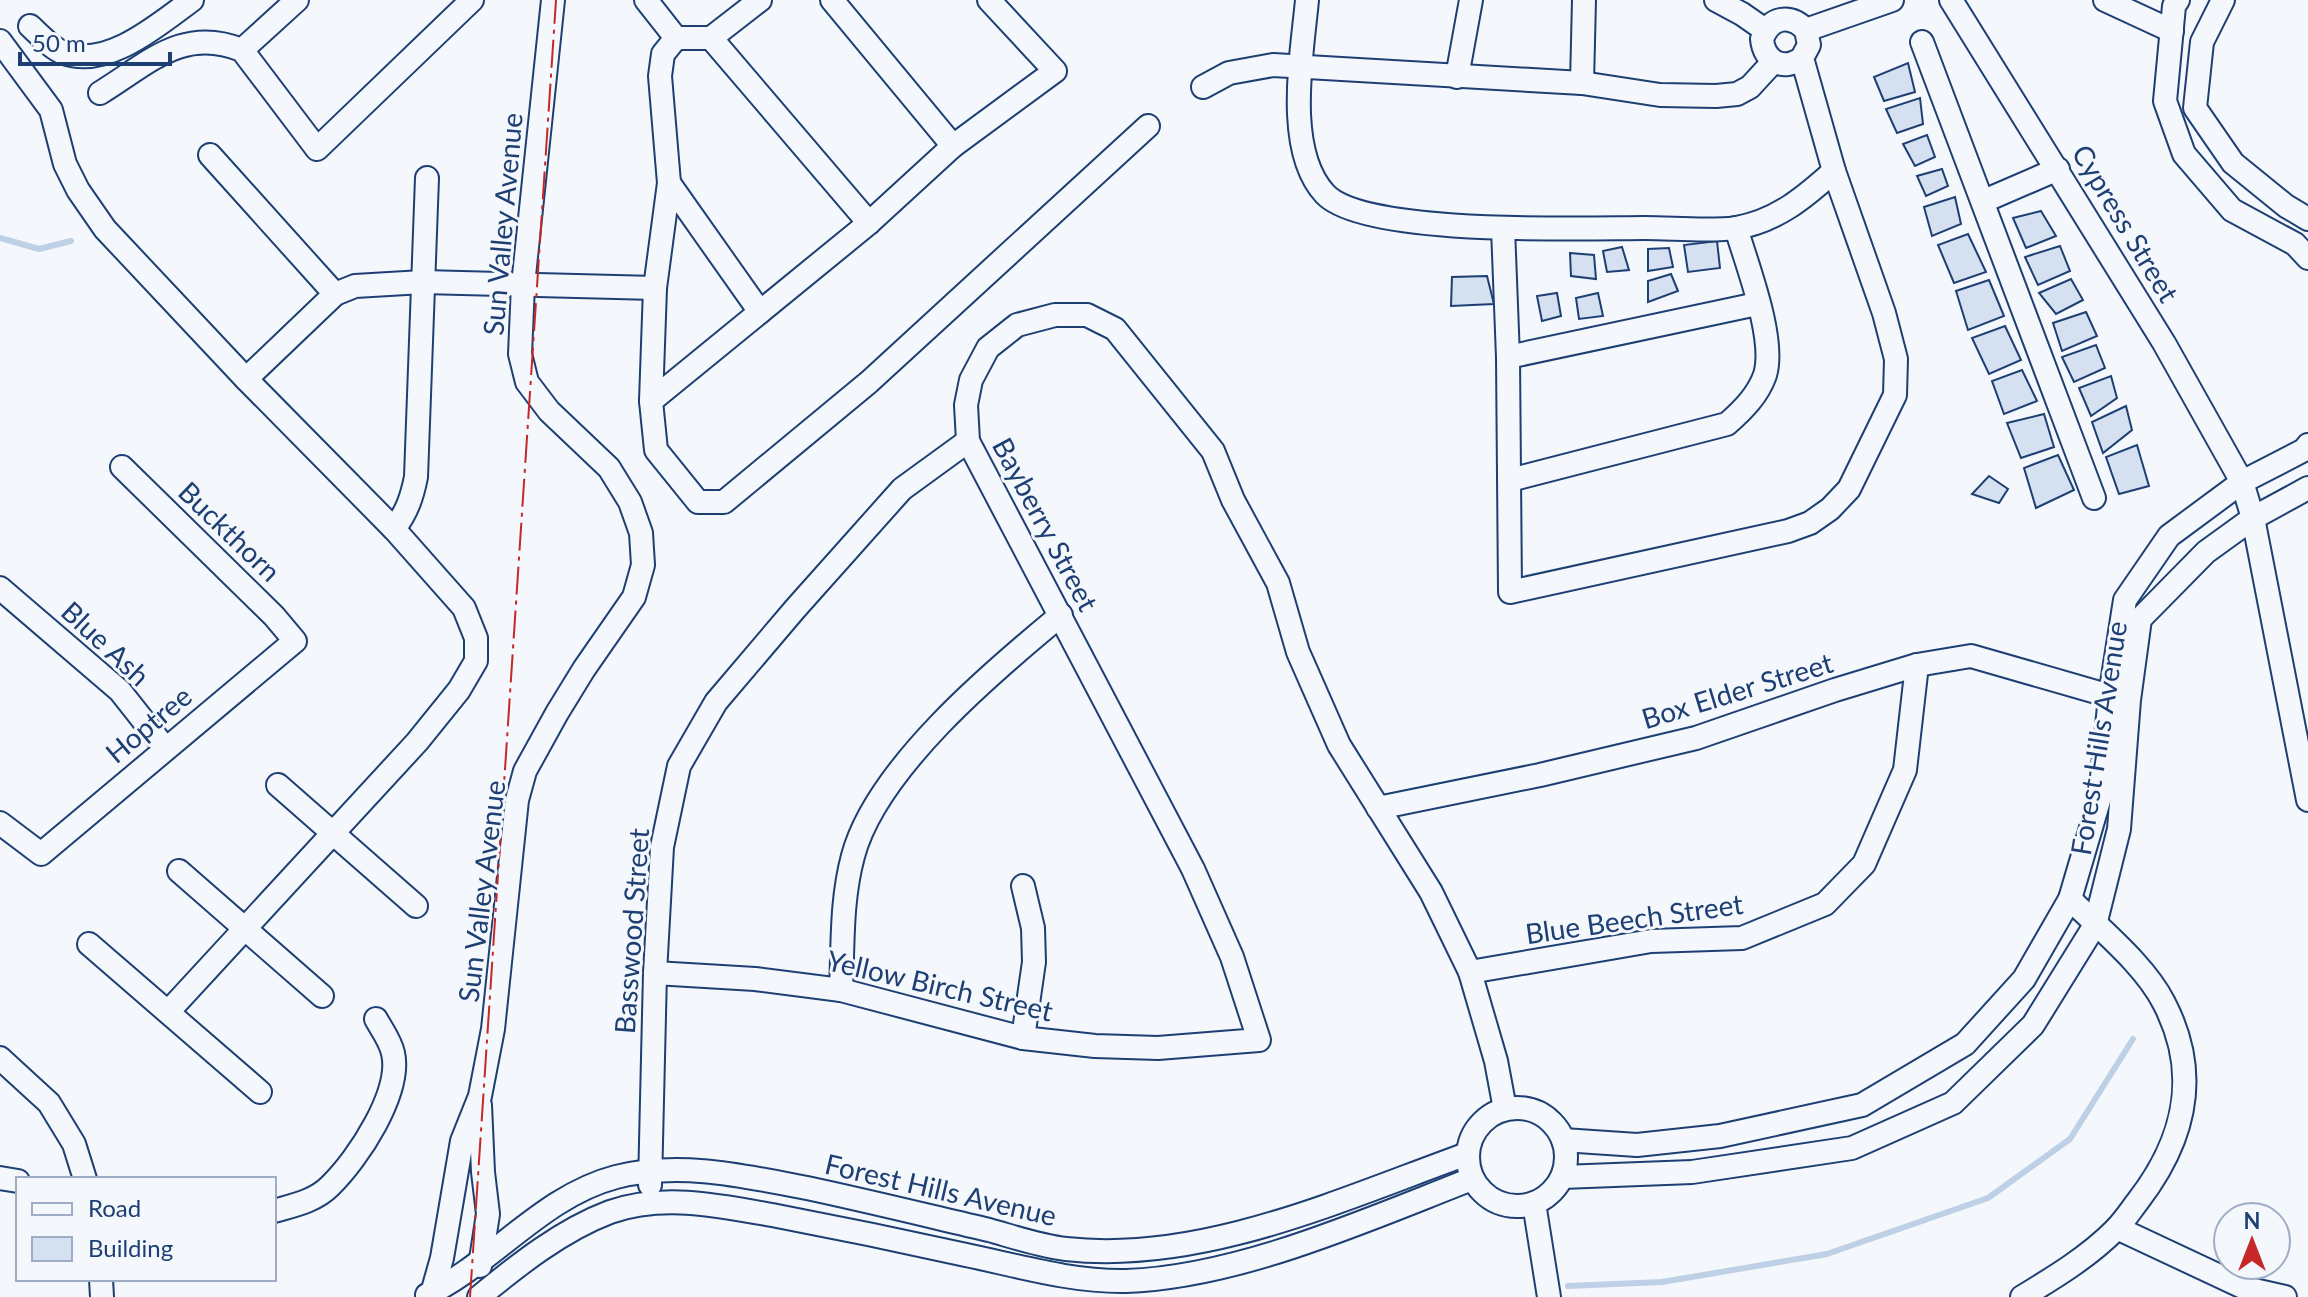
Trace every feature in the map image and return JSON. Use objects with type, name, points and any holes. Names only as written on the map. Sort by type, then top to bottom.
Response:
[{"type":"street","points":[[30,26],[62,53],[90,56],[132,43],[192,0]]},
{"type":"street","points":[[242,50],[297,0]]},
{"type":"street","points":[[100,93],[188,42],[208,40],[225,43],[242,50],[317,149],[472,0]]},
{"type":"street","name":"Sun Valley Avenue","points":[[429,1295],[442,1258],[462,1141],[480,1096],[493,1029],[517,800],[525,771],[584,669],[634,597],[643,565],[641,533],[630,502],[609,468],[549,411],[527,382],[520,354],[523,285],[553,0]]},
{"type":"street","points":[[646,0],[676,38]]},
{"type":"street","points":[[676,38],[711,38],[760,0]]},
{"type":"street","points":[[832,0],[953,146]]},
{"type":"street","points":[[651,401],[869,223],[953,146],[1055,71],[989,0]]},
{"type":"street","points":[[1307,0],[1301,67],[1300,131],[1311,175],[1326,195],[1342,207],[1375,216],[1503,228],[1736,228],[1797,204],[1834,171]]},
{"type":"street","points":[[1457,77],[1471,0]]},
{"type":"street","points":[[1582,83],[1584,0]]},
{"type":"street","points":[[1716,0],[1742,7],[1765,30]]},
{"type":"street","points":[[1806,30],[1892,0]]},
{"type":"street","name":"Cypress Street","points":[[1951,0],[2164,343],[2242,482],[2253,518],[2308,800]]},
{"type":"street","points":[[2105,0],[2172,31]]},
{"type":"street","points":[[2178,0],[2174,6],[2165,101],[2184,154],[2232,210],[2304,245]]},
{"type":"street","points":[[2223,0],[2202,42],[2195,108],[2233,163],[2286,206],[2308,219]]},
{"type":"street","points":[[1780,19],[1790,19],[1806,30],[1809,45],[1802,58],[1788,65],[1773,62],[1763,48],[1765,30],[1780,19]]},
{"type":"street","points":[[676,38],[663,54],[660,76],[669,183],[655,288],[651,401],[656,450],[698,502],[724,502],[869,382],[1148,126]]},
{"type":"street","points":[[711,38],[869,223]]},
{"type":"street","points":[[0,41],[51,110],[65,164],[78,190],[105,229],[246,379],[394,529],[464,608],[476,638],[476,661],[459,690],[417,742],[168,1012]]},
{"type":"street","points":[[1922,42],[2094,498]]},
{"type":"street","points":[[1503,228],[1508,357],[1510,592],[1788,531],[1810,523],[1830,509],[1849,489],[1895,395],[1896,359],[1884,313],[1834,171],[1802,58]]},
{"type":"street","points":[[1203,87],[1229,73],[1273,65],[1582,83],[1660,95],[1716,96],[1737,94],[1750,87],[1773,62]]},
{"type":"street","points":[[210,155],[335,294]]},
{"type":"street","points":[[1984,201],[2058,169]]},
{"type":"street","points":[[394,529],[412,498],[416,477],[427,178]]},
{"type":"street","points":[[669,183],[760,312]]},
{"type":"street","points":[[1510,480],[1727,424],[1748,405],[1765,375],[1769,346],[1736,228]]},
{"type":"street","points":[[246,379],[335,294],[355,286],[423,282],[655,288]]},
{"type":"street","points":[[1508,357],[1757,304]]},
{"type":"street","name":"Bayberry Street","points":[[1259,1040],[1232,957],[1193,869],[968,441],[966,405],[971,380],[988,348],[1017,325],[1055,315],[1087,315],[1115,329],[1213,451],[1233,500],[1278,583],[1298,652],[1339,745],[1431,892],[1470,972],[1496,1061],[1505,1109]]},
{"type":"street","name":"Basswood Street","points":[[651,1203],[655,973],[662,847],[679,766],[716,702],[902,489],[968,441]]},
{"type":"street","name":"Forest Hills Avenue","points":[[1563,1140],[1637,1145],[1720,1136],[1862,1105],[1965,1044],[2024,979],[2070,899],[2100,797],[2110,696],[2125,600],[2169,536],[2242,482],[2304,450],[2308,445]]},
{"type":"street","name":"Buckthorn","points":[[122,467],[274,616],[295,641]]},
{"type":"street","name":"Forest Hills Avenue","points":[[1562,1177],[1692,1172],[1852,1148],[1953,1103],[2033,1025],[2095,925],[2119,829],[2129,700],[2140,619],[2206,552],[2253,518],[2308,488]]},
{"type":"street","name":"Blue Ash","points":[[0,588],[120,691],[165,748]]},
{"type":"street","points":[[841,990],[844,907],[853,855],[868,817],[906,762],[992,672],[1061,615]]},
{"type":"street","name":"Hoptree","points":[[0,823],[41,854],[295,641]]},
{"type":"street","name":"Box Elder Street","points":[[1378,808],[1540,775],[1696,738],[1917,665],[1971,656],[2110,696]]},
{"type":"street","name":"Blue Beech Street","points":[[1470,972],[1651,941],[1742,938],[1825,904],[1864,864],[1905,770],[1917,665]]},
{"type":"street","points":[[278,785],[416,906]]},
{"type":"street","points":[[179,871],[322,996]]},
{"type":"street","points":[[1023,886],[1033,928],[1034,962],[1023,1038]]},
{"type":"street","points":[[2022,1297],[2087,1255],[2117,1228],[2150,1185],[2170,1151],[2183,1114],[2184,1079],[2178,1037],[2163,1001],[2140,971],[2070,899]]},
{"type":"street","points":[[89,944],[260,1092]]},
{"type":"street","name":"Yellow Birch Street","points":[[655,973],[755,979],[841,990],[1023,1038],[1095,1046],[1158,1048],[1259,1040]]},
{"type":"street","points":[[276,1210],[306,1203],[330,1186],[375,1125],[386,1102],[393,1068],[393,1055],[376,1019]]},
{"type":"street","points":[[0,1058],[49,1103],[74,1144],[84,1177]]},
{"type":"street","name":"Sun Valley Avenue","points":[[465,1297],[483,1259],[488,1214],[480,1096]]},
{"type":"street","points":[[1505,1109],[1534,1111],[1557,1128],[1563,1140],[1566,1153],[1562,1177],[1551,1193],[1534,1203],[1520,1207],[1492,1200],[1472,1179],[1467,1154],[1471,1138],[1479,1125],[1505,1109]]},
{"type":"street","name":"Forest Hills Avenue","points":[[429,1295],[567,1198],[614,1178],[650,1171],[684,1170],[738,1175],[874,1202],[1064,1249],[1120,1250],[1177,1246],[1290,1218],[1467,1154]]},
{"type":"street","name":"Forest Hills Avenue","points":[[479,1297],[587,1222],[611,1212],[651,1203],[718,1205],[867,1233],[1069,1278],[1126,1281],[1192,1273],[1303,1244],[1472,1179]]},
{"type":"street","points":[[1534,1203],[1549,1297]]},
{"type":"street","points":[[2117,1228],[2244,1293],[2285,1297]]},
{"type":"building","points":[[1908,63],[1915,92],[1884,101],[1874,77]]},
{"type":"building","points":[[1920,98],[1923,124],[1897,133],[1886,109]]},
{"type":"building","points":[[1927,135],[1935,157],[1915,166],[1903,144]]},
{"type":"building","points":[[1942,169],[1948,186],[1926,196],[1917,176]]},
{"type":"building","points":[[1955,197],[1961,224],[1932,236],[1924,207]]},
{"type":"building","points":[[2041,211],[2056,236],[2026,248],[2013,218]]},
{"type":"building","points":[[1968,234],[1986,272],[1954,283],[1938,245]]},
{"type":"building","points":[[1717,241],[1720,268],[1688,272],[1684,245]]},
{"type":"building","points":[[2060,246],[2070,271],[2038,285],[2025,257]]},
{"type":"building","points":[[1622,247],[1629,270],[1607,272],[1603,251]]},
{"type":"building","points":[[1669,248],[1673,267],[1648,271],[1648,249]]},
{"type":"building","points":[[1570,253],[1594,255],[1596,279],[1571,276]]},
{"type":"building","points":[[1671,274],[1678,291],[1648,302],[1648,281]]},
{"type":"building","points":[[1487,276],[1494,304],[1451,306],[1452,277]]},
{"type":"building","points":[[2071,279],[2083,300],[2056,314],[2039,293]]},
{"type":"building","points":[[1989,280],[2004,316],[1968,330],[1956,291]]},
{"type":"building","points":[[1557,293],[1561,316],[1542,321],[1537,296]]},
{"type":"building","points":[[1598,293],[1603,316],[1579,319],[1576,298]]},
{"type":"building","points":[[2086,312],[2097,336],[2062,351],[2053,323]]},
{"type":"building","points":[[2005,326],[2021,360],[1989,374],[1972,338]]},
{"type":"building","points":[[2096,345],[2105,368],[2074,382],[2062,357]]},
{"type":"building","points":[[2022,370],[2037,401],[2004,414],[1992,381]]},
{"type":"building","points":[[2111,376],[2117,398],[2091,416],[2079,388]]},
{"type":"building","points":[[2126,406],[2132,430],[2103,453],[2092,422]]},
{"type":"building","points":[[2044,414],[2054,447],[2021,458],[2007,423]]},
{"type":"building","points":[[2137,445],[2149,486],[2119,494],[2106,457]]},
{"type":"building","points":[[2058,455],[2074,490],[2036,508],[2024,468]]},
{"type":"building","points":[[1989,476],[2008,489],[1999,503],[1972,494]]},
{"type":"waterway","points":[[0,238],[39,249],[71,241]]},
{"type":"waterway","points":[[1568,1286],[1662,1282],[1827,1254],[1988,1198],[2070,1139],[2133,1039]]},
{"type":"power","points":[[470,1297],[556,0]]}]
